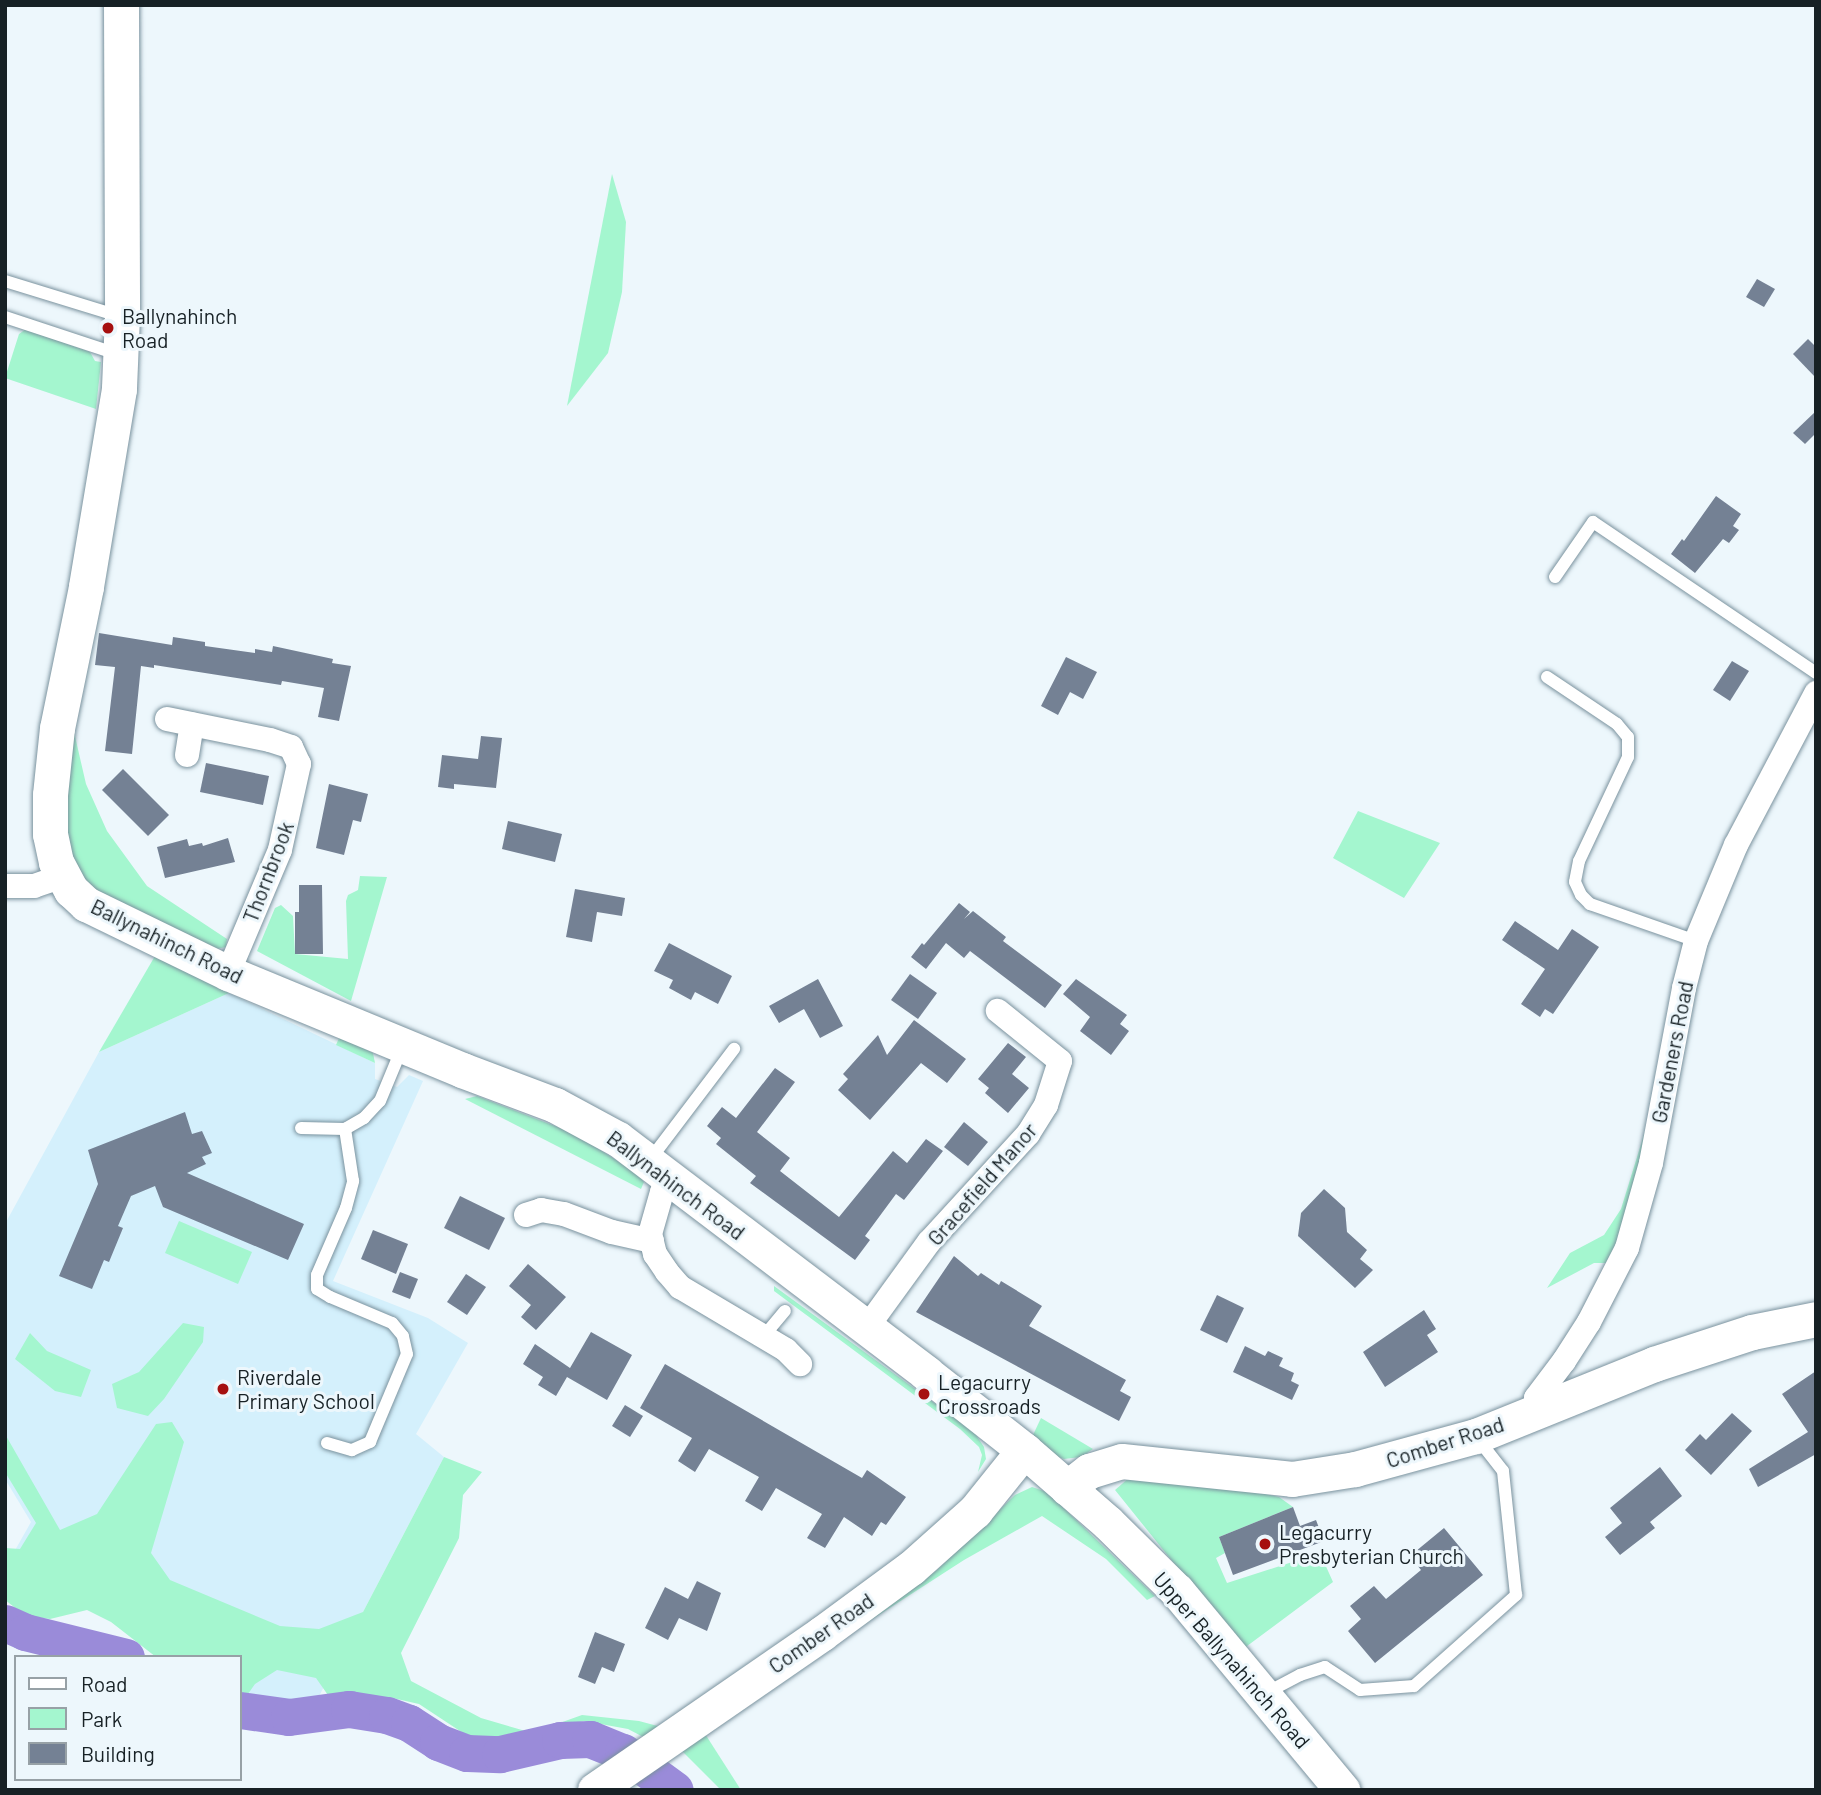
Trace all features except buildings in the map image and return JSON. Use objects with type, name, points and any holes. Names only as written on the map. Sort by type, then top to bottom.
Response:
[{"type":"street","name":"Ballynahinch Road","points":[[121,5],[120,355],[110,446],[57,728],[50,795],[50,834],[63,876],[71,890],[86,904],[228,972],[555,1105],[618,1139],[1024,1450]]},
{"type":"street","name":"Gardeners Road","points":[[1538,1410],[1536,1398],[1564,1362],[1589,1322],[1627,1248],[1651,1163],[1684,988],[1696,941],[1736,845],[1816,693]]},
{"type":"street","name":"Thornbrook","points":[[187,755],[180,721],[291,747],[299,764],[280,850],[228,972]]},
{"type":"street","points":[[5,886],[34,886],[63,876]]},
{"type":"street","name":"Gracefield Manor","points":[[865,1330],[929,1242],[1028,1134],[1046,1105],[1060,1061],[998,1011]]},
{"type":"street","points":[[660,1170],[662,1192],[654,1211],[650,1234],[655,1254],[680,1287],[786,1350],[800,1364]]},
{"type":"street","points":[[526,1215],[541,1210],[564,1214],[612,1232],[652,1241]]},
{"type":"street","name":"Comber Road","points":[[1067,1488],[1075,1478],[1089,1471],[1122,1461],[1292,1479],[1355,1469],[1476,1436],[1654,1364],[1752,1332],[1816,1319]]},
{"type":"street","name":"Comber Road","points":[[604,1784],[911,1569],[975,1511],[1024,1450]]},
{"type":"street","name":"Upper Ballynahinch Road","points":[[1024,1450],[1177,1591],[1342,1790]]},
{"type":"lane","points":[[5,281],[122,316]]},
{"type":"lane","points":[[5,317],[120,355]]},
{"type":"lane","points":[[1555,577],[1593,522],[1816,673]]},
{"type":"lane","points":[[1547,677],[1617,724],[1628,737],[1628,757],[1579,861],[1575,882],[1581,895],[1590,904],[1696,941]]},
{"type":"lane","points":[[301,1128],[345,1129],[364,1118],[380,1101],[404,1044]]},
{"type":"lane","points":[[660,1170],[734,1049]]},
{"type":"lane","points":[[327,1443],[352,1450],[370,1442],[407,1354],[403,1335],[392,1324],[317,1289],[317,1275],[346,1208],[353,1181],[345,1129]]},
{"type":"lane","points":[[763,1337],[785,1311]]},
{"type":"lane","points":[[1264,1694],[1300,1675],[1325,1667],[1360,1690],[1413,1686],[1516,1595],[1503,1471],[1476,1436]]},
{"type":"shaded area","name":"Riverdale Primary School","points":[[229,993],[375,1063],[375,1079],[397,1087],[409,1075],[423,1081],[333,1281],[428,1318],[468,1343],[416,1434],[444,1457],[317,1700],[258,1701],[242,1694],[242,1655],[234,1655],[122,1616],[5,1568],[31,1522],[5,1479],[5,1224],[99,1052]]},
{"type":"green space","points":[[612,174],[626,222],[622,292],[608,353],[567,406]]},
{"type":"green space","points":[[26,329],[90,352],[95,361],[101,362],[96,409],[5,378],[19,334]]},
{"type":"green space","points":[[74,732],[86,784],[107,831],[147,886],[227,939],[226,947],[212,950],[97,896],[75,867],[65,824],[67,759]]},
{"type":"green space","points":[[1358,811],[1440,843],[1404,898],[1333,858]]},
{"type":"green space","points":[[360,876],[387,877],[351,1001],[257,951],[275,908],[281,905],[293,916],[295,954],[348,959],[346,901],[348,895],[358,890]]},
{"type":"green space","points":[[155,956],[229,993],[99,1052]]},
{"type":"green space","points":[[340,1036],[373,1053],[375,1063],[336,1045]]},
{"type":"green space","points":[[1658,1089],[1613,1263],[1594,1263],[1547,1288],[1570,1253],[1604,1235],[1621,1209]]},
{"type":"green space","points":[[477,1096],[576,1134],[636,1173],[644,1182],[641,1189],[465,1099]]},
{"type":"green space","points":[[179,1221],[252,1252],[238,1284],[165,1253]]},
{"type":"green space","points":[[774,1286],[974,1432],[984,1447],[986,1459],[978,1472],[982,1455],[979,1447],[960,1429],[774,1291]]},
{"type":"green space","points":[[183,1323],[204,1327],[203,1342],[164,1399],[148,1416],[117,1408],[112,1384],[139,1372]]},
{"type":"green space","points":[[30,1333],[47,1351],[91,1370],[81,1397],[55,1391],[15,1359]]},
{"type":"green space","points":[[1041,1418],[1093,1449],[1081,1457],[1064,1459],[1050,1454],[1033,1435]]},
{"type":"green space","points":[[172,1422],[184,1442],[151,1553],[170,1580],[280,1626],[319,1629],[363,1612],[444,1457],[482,1472],[463,1495],[459,1538],[401,1653],[411,1681],[481,1718],[529,1732],[490,1741],[463,1733],[419,1704],[388,1697],[330,1698],[316,1678],[277,1670],[255,1684],[243,1701],[242,1655],[153,1655],[111,1622],[87,1610],[50,1619],[26,1616],[5,1600],[5,1548],[20,1549],[36,1523],[5,1472],[5,1434],[60,1530],[97,1514],[156,1424]]},
{"type":"green space","points":[[1130,1477],[1279,1497],[1293,1507],[1219,1537],[1225,1553],[1216,1558],[1227,1583],[1320,1553],[1333,1582],[1243,1649],[1115,1490]]},
{"type":"green space","points":[[1032,1487],[1047,1492],[1155,1596],[1147,1600],[1106,1559],[1042,1516],[964,1560],[837,1642],[937,1570],[1015,1495]]},
{"type":"green space","points":[[582,1715],[639,1721],[665,1728],[649,1740],[628,1729],[584,1721],[540,1730]]},
{"type":"green space","points":[[700,1726],[741,1790],[721,1790],[677,1746]]},
{"type":"waterway","points":[[5,1623],[25,1632],[118,1655]]},
{"type":"waterway","points":[[242,1710],[289,1717],[349,1709],[387,1715],[409,1723],[438,1742],[467,1753],[500,1754],[560,1740],[590,1739],[623,1752],[675,1790]]},
{"type":"place","name":"Ballynahinch Road","points":[[108,328]]},
{"type":"place","name":"Riverdale Primary School","points":[[223,1389]]},
{"type":"place","name":"Legacurry Crossroads","points":[[924,1394]]},
{"type":"place","name":"Legacurry Presbyterian Church","points":[[1265,1544]]}]
